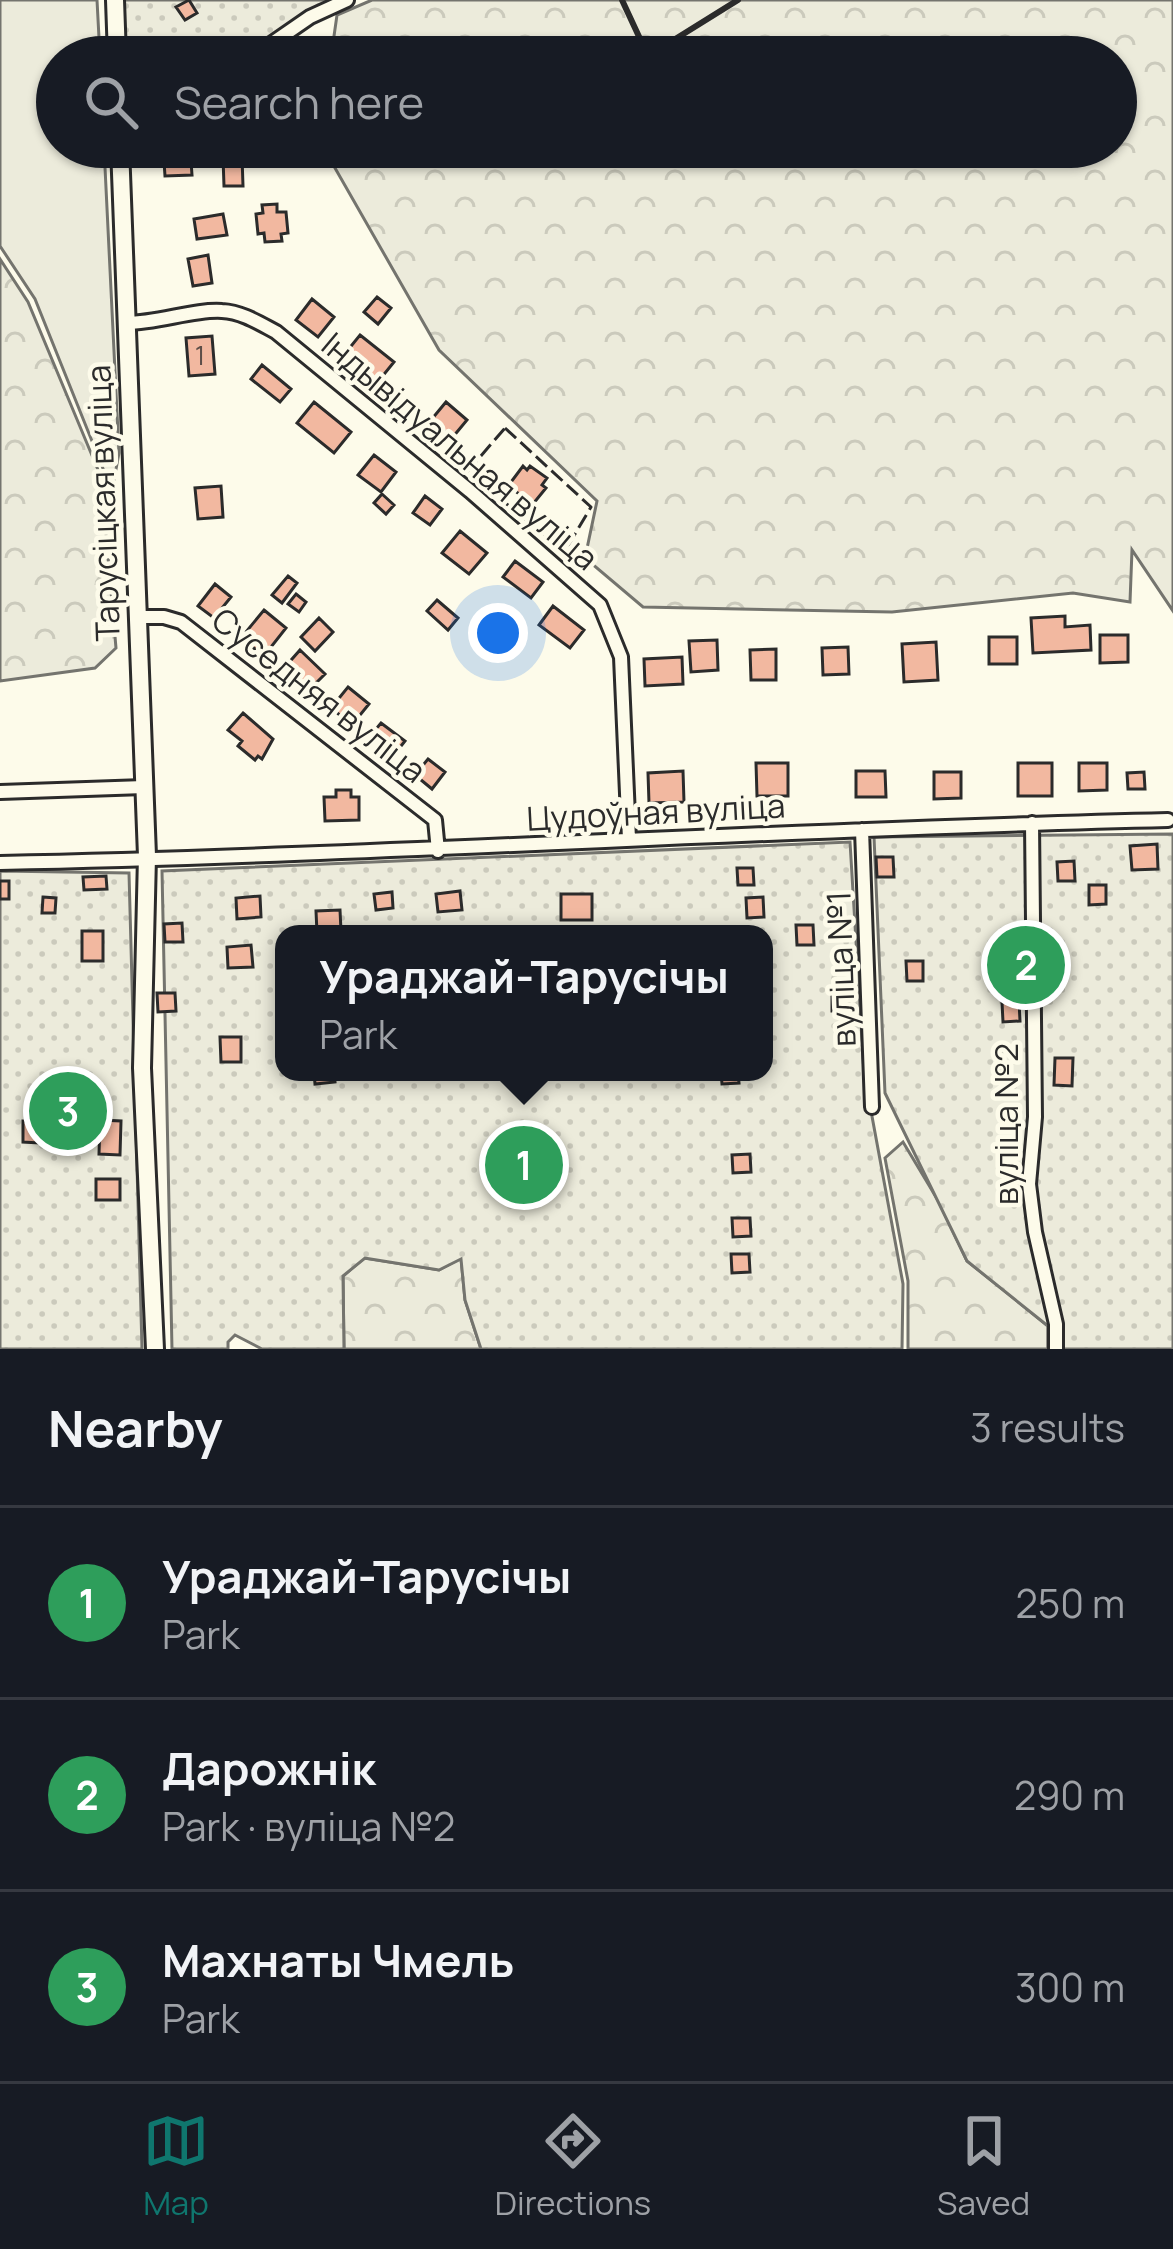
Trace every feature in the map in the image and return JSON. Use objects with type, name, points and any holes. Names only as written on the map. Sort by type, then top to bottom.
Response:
[{"type":"street","points":[[115,0],[116,36]]},
{"type":"street","points":[[283,36],[347,0]]},
{"type":"street","name":"Тарусіцкая вуліца","points":[[122,168],[146,856],[142,1068],[155,1349]]},
{"type":"street","name":"Індывідуальная вуліца","points":[[127,323],[220,310],[276,332],[600,605],[621,657],[629,839]]},
{"type":"street","name":"Суседняя вуліца","points":[[137,617],[181,622],[435,820],[438,850]]},
{"type":"street","points":[[0,792],[144,787]]},
{"type":"street","name":"Цудоўная вуліца","points":[[0,863],[1168,820]]},
{"type":"street","name":"вуліца №2","points":[[1032,823],[1035,1117],[1029,1184],[1056,1324],[1056,1349]]},
{"type":"street","name":"вуліца №1","points":[[862,830],[872,1107]]},
{"type":"green space","points":[[0,0],[97,0],[99,36],[36,36],[36,168],[105,168],[119,453],[112,491],[35,299],[0,246]]},
{"type":"green space","points":[[115,0],[347,0],[287,36],[116,36]]},
{"type":"green space","points":[[372,0],[1173,0],[1173,611],[1132,550],[1130,602],[1073,593],[892,612],[643,607],[585,558],[597,501],[439,350],[335,168],[1137,168],[1137,36],[334,36],[337,15]]},
{"type":"green space","points":[[0,259],[28,302],[101,477],[116,648],[95,668],[0,681]]},
{"type":"green space","points":[[1173,834],[1173,1349],[1048,1349],[1048,1326],[967,1261],[885,1093],[874,837]]},
{"type":"green space","points":[[850,842],[864,1073],[903,1284],[902,1349],[481,1349],[465,1300],[461,1259],[439,1270],[365,1258],[343,1276],[344,1349],[262,1349],[235,1335],[228,1349],[172,1349],[162,871]]},
{"type":"green space","points":[[0,871],[129,873],[142,1349],[0,1349]]},
{"type":"green space","points":[[903,1142],[967,1261],[1048,1326],[1048,1349],[908,1349],[908,1281],[885,1158]]},
{"type":"green space","points":[[364,1258],[439,1270],[461,1258],[465,1300],[481,1349],[344,1349],[343,1276]]},
{"type":"building","points":[[189,0],[197,13],[185,20],[176,7]]},
{"type":"building","points":[[164,168],[192,168],[192,175],[165,176]]},
{"type":"building","points":[[223,168],[242,168],[243,186],[224,186]]},
{"type":"building","points":[[277,204],[277,212],[286,212],[288,233],[281,234],[282,241],[265,242],[264,233],[258,234],[256,214],[263,213],[262,205]]},
{"type":"building","points":[[223,214],[227,235],[197,239],[194,219]]},
{"type":"building","points":[[208,255],[212,283],[193,286],[188,259]]},
{"type":"building","points":[[377,297],[391,308],[378,324],[364,312]]},
{"type":"building","points":[[312,299],[334,317],[318,337],[296,320]]},
{"type":"building","points":[[360,335],[394,362],[377,383],[343,356]]},
{"type":"building","points":[[212,336],[215,374],[189,376],[186,338]]},
{"type":"building","points":[[262,365],[291,389],[280,402],[251,379]]},
{"type":"building","points":[[314,402],[351,432],[334,453],[297,423]]},
{"type":"building","points":[[446,402],[467,420],[452,438],[431,420]]},
{"type":"building","points":[[374,455],[396,472],[381,492],[358,475]]},
{"type":"building","points":[[523,466],[547,478],[542,485],[546,488],[533,504],[508,486]]},
{"type":"building","points":[[221,486],[223,517],[198,519],[195,488]]},
{"type":"building","points":[[382,494],[394,505],[386,514],[374,503]]},
{"type":"building","points":[[425,496],[442,509],[430,525],[413,513]]},
{"type":"building","points":[[460,531],[487,553],[469,574],[442,553]]},
{"type":"building","points":[[515,561],[543,582],[531,598],[503,577]]},
{"type":"building","points":[[288,576],[297,583],[282,603],[272,595]]},
{"type":"building","points":[[215,584],[231,597],[214,618],[198,606]]},
{"type":"building","points":[[296,594],[306,602],[299,612],[288,604]]},
{"type":"building","points":[[437,600],[458,618],[448,630],[427,611]]},
{"type":"building","points":[[553,606],[584,630],[570,648],[539,625]]},
{"type":"building","points":[[264,610],[286,628],[264,656],[241,638]]},
{"type":"building","points":[[1065,616],[1065,627],[1090,625],[1091,650],[1033,653],[1031,618]]},
{"type":"building","points":[[319,618],[333,632],[315,651],[301,637]]},
{"type":"building","points":[[1100,635],[1128,635],[1128,662],[1100,663]]},
{"type":"building","points":[[989,637],[1017,637],[1017,664],[989,664]]},
{"type":"building","points":[[717,640],[718,670],[691,672],[689,641]]},
{"type":"building","points":[[936,642],[938,680],[904,682],[902,644]]},
{"type":"building","points":[[848,647],[849,674],[823,675],[822,648]]},
{"type":"building","points":[[776,649],[776,680],[751,680],[750,650]]},
{"type":"building","points":[[300,650],[325,674],[309,690],[285,667]]},
{"type":"building","points":[[682,657],[683,684],[645,686],[644,659]]},
{"type":"building","points":[[348,687],[369,704],[352,725],[331,708]]},
{"type":"building","points":[[243,713],[273,739],[262,759],[255,760],[238,746],[242,741],[228,730]]},
{"type":"building","points":[[381,723],[405,741],[390,760],[366,741]]},
{"type":"building","points":[[428,759],[445,772],[432,789],[415,775]]},
{"type":"building","points":[[756,763],[788,763],[788,796],[757,796]]},
{"type":"building","points":[[1018,763],[1052,763],[1052,796],[1018,796]]},
{"type":"building","points":[[1079,763],[1107,763],[1107,790],[1079,791]]},
{"type":"building","points":[[683,771],[684,802],[649,803],[648,773]]},
{"type":"building","points":[[856,771],[885,771],[886,797],[856,797]]},
{"type":"building","points":[[934,772],[961,772],[961,798],[934,799]]},
{"type":"building","points":[[1144,772],[1145,789],[1128,789],[1127,773]]},
{"type":"building","points":[[336,790],[351,790],[351,797],[359,797],[359,820],[325,821],[324,797],[336,797]]},
{"type":"building","points":[[1157,844],[1158,869],[1132,870],[1130,846]]},
{"type":"building","points":[[876,857],[893,857],[894,877],[877,877]]},
{"type":"building","points":[[1074,861],[1075,881],[1058,881],[1057,862]]},
{"type":"building","points":[[737,868],[753,868],[754,885],[738,885]]},
{"type":"building","points":[[106,876],[107,889],[84,890],[83,877]]},
{"type":"building","points":[[0,881],[9,881],[9,899],[0,899]]},
{"type":"building","points":[[1089,885],[1106,885],[1106,904],[1089,905]]},
{"type":"building","points":[[460,891],[462,910],[438,912],[436,894]]},
{"type":"building","points":[[392,892],[393,908],[376,910],[374,894]]},
{"type":"building","points":[[561,894],[592,894],[592,920],[561,920]]},
{"type":"building","points":[[260,896],[261,917],[237,919],[236,898]]},
{"type":"building","points":[[43,897],[56,898],[55,913],[42,913]]},
{"type":"building","points":[[763,897],[764,917],[747,918],[746,898]]},
{"type":"building","points":[[340,910],[341,925],[317,925],[316,911]]},
{"type":"building","points":[[182,923],[183,942],[165,942],[164,924]]},
{"type":"building","points":[[796,925],[813,925],[814,945],[797,945]]},
{"type":"building","points":[[82,931],[103,931],[103,961],[82,961]]},
{"type":"building","points":[[251,945],[253,967],[228,968],[227,947]]},
{"type":"building","points":[[906,961],[923,961],[923,981],[907,981]]},
{"type":"building","points":[[832,991],[849,991],[849,1011],[832,1011]]},
{"type":"building","points":[[157,993],[175,993],[176,1011],[158,1012]]},
{"type":"building","points":[[1019,1001],[1020,1021],[1003,1022],[1002,1002]]},
{"type":"building","points":[[220,1037],[241,1037],[241,1062],[221,1062]]},
{"type":"building","points":[[1055,1058],[1073,1058],[1072,1086],[1054,1085]]},
{"type":"building","points":[[100,1120],[121,1121],[120,1155],[99,1154]]},
{"type":"building","points":[[23,1121],[39,1121],[39,1143],[23,1142]]},
{"type":"building","points":[[750,1154],[751,1172],[733,1173],[732,1155]]},
{"type":"building","points":[[96,1179],[120,1179],[120,1200],[96,1200]]},
{"type":"building","points":[[732,1218],[750,1218],[751,1236],[733,1237]]},
{"type":"building","points":[[731,1254],[749,1254],[750,1272],[732,1273]]},
{"type":"fence","points":[[505,428],[591,507],[565,551],[467,472],[505,428]]},
{"type":"wall","points":[[622,0],[639,36]]},
{"type":"wall","points":[[680,36],[738,0]]},
{"type":"place","name":"Дарожнік","points":[[1026,965]]},
{"type":"place","name":"Махнаты Чмель","points":[[68,1111]]},
{"type":"place","name":"Ураджай-Тарусічы","points":[[524,1165]]}]
